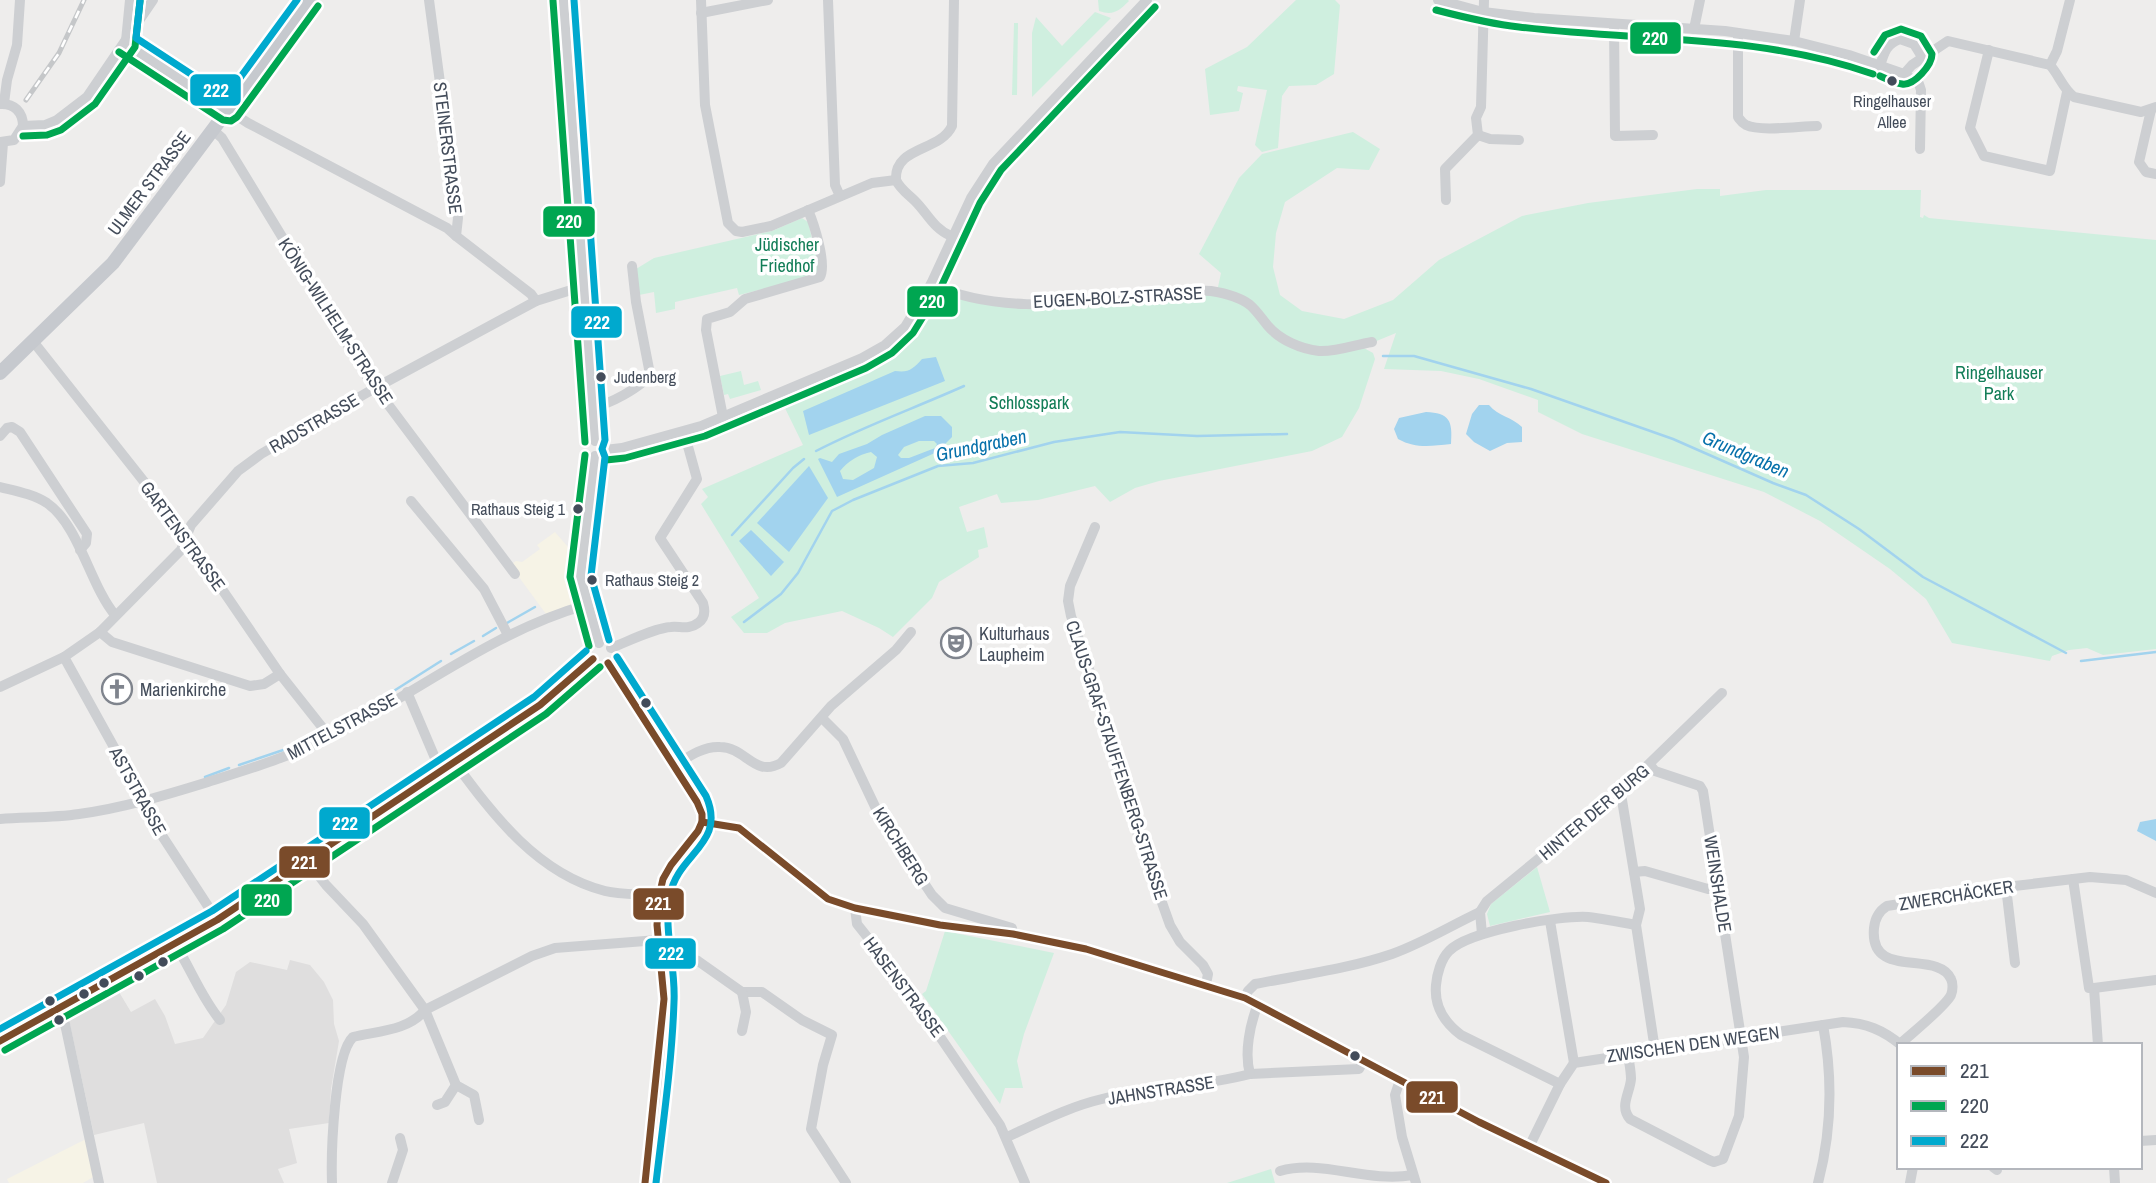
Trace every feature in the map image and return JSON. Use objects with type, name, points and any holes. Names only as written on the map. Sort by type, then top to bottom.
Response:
[{"type":"main road","name":"ULMER STRASSE","points":[[0,373],[113,263],[310,0]]},
{"type":"street","points":[[0,178],[1,143],[18,136],[23,126],[18,109],[2,104],[17,45],[20,0]]},
{"type":"street","points":[[125,43],[130,0]]},
{"type":"street","points":[[23,126],[45,125],[70,112],[87,97],[153,0]]},
{"type":"street","name":"STEINERSTRASSE","points":[[429,0],[458,218],[456,236],[531,294],[536,301]]},
{"type":"street","points":[[563,0],[594,441],[589,449],[600,453],[684,432],[787,391],[876,351],[905,327],[931,285],[951,236],[971,198],[993,164],[1147,0]]},
{"type":"street","points":[[701,0],[705,105],[728,223],[736,232],[771,226],[872,183],[896,180]]},
{"type":"street","points":[[701,13],[768,0]]},
{"type":"street","points":[[828,0],[835,185],[839,196]]},
{"type":"street","points":[[951,236],[935,227],[896,180],[898,165],[905,157],[942,139],[952,126],[954,0]]},
{"type":"street","points":[[1438,0],[1614,24],[1738,33],[1794,41],[1881,66],[1904,74],[1919,84],[1920,149]]},
{"type":"street","points":[[1694,30],[1700,0]]},
{"type":"street","points":[[1794,41],[1800,0]]},
{"type":"street","points":[[2050,65],[2057,51],[2070,0]]},
{"type":"street","points":[[1478,135],[1476,118],[1481,107],[1484,6]]},
{"type":"street","points":[[1614,24],[1615,135],[1653,135]]},
{"type":"street","points":[[1738,33],[1738,117],[1743,124],[1749,127],[1817,126]]},
{"type":"street","points":[[1881,66],[1885,51],[1891,43],[1899,39],[1914,44],[1922,57]]},
{"type":"street","points":[[1904,74],[1922,57],[1948,41],[2050,65],[2067,92],[2074,97],[2141,112],[2154,109],[2139,162],[2146,172],[2156,174]]},
{"type":"street","points":[[125,43],[229,111],[447,228],[456,236]]},
{"type":"street","points":[[1989,50],[1970,128],[1984,156],[2050,171],[2067,92]]},
{"type":"street","name":"KÖNIG-WILHELM-STRASSE","points":[[213,130],[222,138],[375,388],[417,440],[515,575]]},
{"type":"street","points":[[1478,135],[1490,139],[1519,140]]},
{"type":"street","points":[[1446,200],[1445,169],[1478,135]]},
{"type":"street","points":[[723,417],[706,330],[707,319],[730,312],[745,299],[820,277],[822,266],[808,210]]},
{"type":"street","points":[[592,407],[614,400],[646,380],[650,374],[632,266]]},
{"type":"street","name":"EUGEN-BOLZ-STRASSE","points":[[931,285],[960,296],[1044,305],[1211,291],[1248,303],[1269,327],[1298,346],[1318,351],[1335,351],[1372,342]]},
{"type":"street","name":"RADSTRASSE","points":[[0,687],[64,657],[100,632],[181,550],[191,525],[238,471],[261,454],[375,388],[536,301],[584,286]]},
{"type":"street","name":"GARTENSTRASSE","points":[[32,340],[186,537],[280,674],[322,727],[327,738]]},
{"type":"street","points":[[0,436],[7,428],[12,427],[20,432],[87,534],[86,543],[80,550]]},
{"type":"street","points":[[611,648],[666,628],[693,626],[702,620],[703,603],[660,538],[697,479],[684,432]]},
{"type":"street","points":[[598,643],[580,577],[583,541],[600,453]]},
{"type":"street","points":[[0,487],[49,504],[65,524],[106,605],[115,615]]},
{"type":"street","points":[[49,504],[60,494]]},
{"type":"street","points":[[411,501],[484,589],[508,635]]},
{"type":"street","name":"CLAUS-GRAF-STAUFFENBERG-STRASSE","points":[[1095,527],[1070,586],[1071,615],[1094,684],[1120,780],[1161,901],[1180,942],[1203,965],[1208,974],[1206,984]]},
{"type":"street","name":"MITTELSTRASSE","points":[[0,819],[78,814],[141,801],[273,762],[327,738],[508,635],[586,605]]},
{"type":"street","points":[[100,632],[105,639],[112,642],[250,686],[264,684],[280,674]]},
{"type":"street","points":[[674,766],[693,754],[723,746],[733,749],[758,766],[773,767],[781,763],[831,706],[896,650],[911,632]]},
{"type":"street","points":[[598,643],[606,643],[611,648],[612,658],[608,663],[600,664],[593,659],[591,651],[598,643]]},
{"type":"street","name":"ASTSTRASSE","points":[[64,657],[146,811],[217,920]]},
{"type":"street","points":[[0,1041],[217,920],[308,862],[540,705],[593,659]]},
{"type":"street","points":[[608,663],[702,814],[698,831],[671,864],[659,896],[658,940],[664,999],[645,1183]]},
{"type":"street","points":[[407,692],[441,772]]},
{"type":"street","name":"HINTER DER BURG","points":[[1245,998],[1255,984],[1363,962],[1430,938],[1480,912],[1487,901],[1618,794],[1722,693]]},
{"type":"street","name":"KIRCHBERG","points":[[822,718],[843,739],[880,817],[932,895],[945,908],[1012,928],[1013,934]]},
{"type":"street","points":[[455,763],[486,806],[541,860],[556,870],[572,880],[607,892],[659,896]]},
{"type":"street","name":"WEINSHALDE","points":[[1628,1054],[1631,1080],[1624,1113],[1630,1119],[1709,1160],[1720,1161],[1725,1156],[1740,1116],[1744,1080],[1741,1037],[1703,791],[1700,786],[1655,771],[1650,765]]},
{"type":"street","points":[[1618,794],[1622,800],[1640,909],[1636,925],[1655,1050]]},
{"type":"street","points":[[702,822],[733,826],[744,831],[828,899],[855,908],[1086,949],[1245,998],[1529,1147],[1606,1183]]},
{"type":"street","points":[[308,862],[326,886],[363,923],[425,1010],[456,1085],[474,1095],[479,1120]]},
{"type":"street","points":[[1634,872],[1645,871],[1708,889],[1718,888]]},
{"type":"street","name":"ZWERCHÄCKER","points":[[1902,1043],[1949,998],[1952,985],[1951,979],[1942,969],[1893,960],[1880,952],[1874,934],[1878,914],[1887,905],[2006,887],[2109,877],[2126,880],[2156,894]]},
{"type":"street","points":[[2073,879],[2089,988],[2156,980]]},
{"type":"street","points":[[2006,887],[2015,964]]},
{"type":"street","name":"HASENSTRASSE","points":[[855,908],[857,923],[900,978],[973,1082],[1007,1137],[1025,1183]]},
{"type":"street","points":[[1480,912],[1482,934]]},
{"type":"street","points":[[1560,1084],[1450,1027],[1443,1016],[1436,994],[1438,975],[1445,956],[1459,943],[1482,934],[1550,921],[1587,917],[1636,925]]},
{"type":"street","points":[[1529,1147],[1560,1084],[1574,1063],[1550,921]]},
{"type":"street","points":[[1430,938],[1445,956]]},
{"type":"street","points":[[332,1183],[337,1098],[346,1046],[354,1037],[377,1033],[418,1019],[425,1010],[532,956],[555,948],[658,940]]},
{"type":"street","points":[[175,944],[205,1001],[220,1020]]},
{"type":"street","points":[[661,953],[683,954],[698,961],[742,992],[762,992],[793,1015],[832,1035],[823,1065],[811,1129],[846,1183]]},
{"type":"street","points":[[2094,988],[2098,1043]]},
{"type":"street","points":[[741,1031],[746,1012],[742,992]]},
{"type":"street","points":[[1250,1074],[1247,1063],[1253,1017],[1258,1004]]},
{"type":"street","points":[[57,1008],[65,1024],[99,1183]]},
{"type":"street","name":"ZWISCHEN DEN WEGEN","points":[[1574,1063],[1843,1022],[1872,1026],[1900,1043]]},
{"type":"street","points":[[1818,1183],[1825,1158],[1831,1101],[1823,1025]]},
{"type":"street","name":"JAHNSTRASSE","points":[[1007,1137],[1076,1106],[1100,1099],[1215,1083],[1250,1074],[1359,1069],[1363,1061]]},
{"type":"street","points":[[1280,1171],[1303,1168],[1377,1180],[1414,1179],[1395,1095],[1400,1080]]},
{"type":"street","points":[[437,1105],[445,1102],[456,1085]]},
{"type":"street","points":[[392,1183],[403,1150],[400,1138]]},
{"type":"shaded area","points":[[555,532],[575,555],[576,594],[572,604],[546,614],[510,565],[516,561],[522,562],[540,549],[537,545]]},
{"type":"shaded area","points":[[290,960],[310,965],[324,982],[333,1000],[334,1024],[339,1041],[331,1089],[329,1123],[289,1129],[297,1163],[278,1169],[284,1183],[157,1183],[144,1123],[94,1135],[68,1015],[116,987],[131,1012],[155,999],[165,1016],[175,1044],[203,1038],[226,1005],[236,972],[250,962],[287,970]]},
{"type":"shaded area","points":[[86,1139],[95,1176],[83,1183],[9,1183],[7,1179]]},
{"type":"green space","points":[[1098,0],[1129,1],[1119,10],[1108,13],[1099,11]]},
{"type":"green space","points":[[1296,0],[1335,0],[1340,5],[1334,74],[1316,85],[1289,86],[1282,96],[1278,148],[1262,152],[1255,145],[1267,90],[1238,86],[1237,91],[1243,93],[1239,111],[1210,115],[1205,69],[1247,47]]},
{"type":"green space","points":[[1095,12],[1111,18],[1032,97],[1032,33],[1036,17],[1062,46]]},
{"type":"green space","points":[[1014,23],[1018,23],[1017,95],[1012,95]]},
{"type":"green space","points":[[1353,132],[1380,149],[1369,170],[1337,168],[1285,202],[1276,233],[1273,267],[1280,295],[1302,311],[1344,319],[1393,300],[1439,260],[1522,216],[1588,203],[1697,189],[1720,189],[1720,196],[1766,190],[1921,190],[1920,217],[1923,218],[1924,215],[1929,218],[2156,240],[2156,649],[2103,655],[2087,648],[2069,650],[2052,656],[2050,661],[1952,643],[1926,599],[1890,569],[1820,521],[1764,492],[1582,434],[1538,412],[1538,400],[1479,379],[1441,371],[1384,369],[1396,333],[1362,347],[1373,353],[1375,359],[1359,408],[1342,437],[1312,451],[1159,481],[1135,488],[1110,502],[1095,486],[1038,500],[1001,503],[997,494],[959,507],[967,532],[984,527],[988,547],[978,550],[979,557],[939,582],[932,598],[893,637],[842,611],[785,623],[767,633],[744,633],[731,617],[759,598],[701,504],[708,497],[702,489],[803,445],[782,402],[854,374],[905,345],[916,334],[941,292],[1045,307],[1218,287],[1221,273],[1199,254],[1239,178],[1262,154]]},
{"type":"green space","name":"Jüdischer Friedhof","points":[[802,218],[808,222],[819,267],[815,276],[739,295],[737,288],[675,302],[675,309],[656,313],[654,292],[639,295],[636,269],[654,258],[772,231]]},
{"type":"green space","points":[[741,371],[744,385],[758,381],[761,390],[730,399],[728,394],[724,395],[720,376]]},
{"type":"green space","points":[[1537,867],[1550,912],[1490,926],[1487,914],[1491,904]]},
{"type":"green space","points":[[945,931],[1054,953],[1024,1034],[1017,1061],[1023,1088],[1005,1088],[1000,1104],[922,994],[926,991]]},
{"type":"green space","points":[[1271,1169],[1275,1183],[1227,1183]]},
{"type":"water","points":[[936,357],[945,381],[809,435],[803,411],[895,371],[910,370],[922,359]]},
{"type":"water","points":[[1479,405],[1489,405],[1522,427],[1522,442],[1507,443],[1490,451],[1474,442],[1466,434],[1472,414]]},
{"type":"water","points":[[1426,412],[1440,414],[1448,419],[1451,444],[1417,446],[1398,439],[1394,429],[1399,418]]},
{"type":"water","points":[[925,416],[941,416],[952,427],[952,437],[937,452],[837,497],[818,459],[832,462],[839,454],[867,444]],"holes":[[[919,441],[934,441],[937,444],[935,448],[909,458],[901,458],[898,455],[904,447]],[[871,452],[877,457],[874,468],[853,480],[843,479],[840,471],[846,464]]]},
{"type":"water","points":[[809,466],[828,498],[789,552],[757,523]]},
{"type":"water","points":[[751,530],[784,562],[771,576],[739,541]]},
{"type":"water","points":[[2156,819],[2156,841],[2137,831],[2140,822]]},
{"type":"waterway","name":"Grundgraben","points":[[1383,356],[1414,356],[1531,389],[1673,439],[1806,495],[1859,529],[1923,577],[2066,653]]},
{"type":"waterway","points":[[816,451],[964,386]]},
{"type":"waterway","name":"Grundgraben","points":[[744,622],[781,594],[798,573],[832,511],[938,466],[973,463],[1054,442],[1120,432],[1197,436],[1287,434]]},
{"type":"waterway","points":[[732,535],[804,459]]},
{"type":"waterway","points":[[507,623],[535,607]]},
{"type":"waterway","points":[[483,636],[496,628]]},
{"type":"waterway","points":[[451,654],[474,641]]},
{"type":"waterway","name":"Grundgraben","points":[[2081,661],[2156,652]]},
{"type":"waterway","points":[[340,725],[441,661]]},
{"type":"waterway","points":[[239,765],[301,744]]},
{"type":"waterway","points":[[205,777],[229,768]]},
{"type":"railway","points":[[26,100],[59,53],[84,0]]},
{"type":"transit line","name":"222","points":[[140,1],[136,38],[226,97],[297,0]]},
{"type":"transit line","name":"222","points":[[574,0],[605,440],[591,576],[609,640]]},
{"type":"transit line","name":"220","points":[[23,136],[47,135],[61,130],[95,104],[135,47],[140,1]]},
{"type":"transit line","name":"220","points":[[553,1],[585,442]]},
{"type":"transit line","name":"220","points":[[119,52],[223,120],[231,121],[237,117],[318,6]]},
{"type":"transit line","name":"220","points":[[606,460],[625,458],[705,436],[866,368],[892,353],[913,333],[940,289],[980,203],[1001,170],[1155,7]]},
{"type":"transit line","name":"220","points":[[1436,10],[1519,27],[1785,51],[1873,74]]},
{"type":"transit line","name":"220","points":[[1874,52],[1885,35],[1901,29],[1921,36],[1932,54],[1926,69],[1912,82],[1902,84],[1880,76]]},
{"type":"transit line","name":"220","points":[[585,455],[570,577],[589,646]]},
{"type":"transit line","name":"222","points":[[0,1029],[212,911],[534,697],[586,651]]},
{"type":"transit line","name":"222","points":[[617,657],[706,796],[711,812],[706,837],[675,881],[668,908],[674,989],[673,1025],[656,1183]]},
{"type":"transit line","name":"221","points":[[0,1041],[217,920],[540,705],[593,659]]},
{"type":"transit line","name":"221","points":[[608,663],[702,814],[698,831],[671,865],[663,879],[659,896],[657,925],[664,999],[645,1183]]},
{"type":"transit line","name":"220","points":[[5,1050],[223,929],[546,714],[600,667]]},
{"type":"transit line","name":"221","points":[[702,822],[739,828],[828,899],[855,908],[1086,949],[1245,998],[1479,1122],[1606,1183]]},
{"type":"place","name":"Ringelhauser Allee","points":[[1892,81]]},
{"type":"place","name":"Judenberg","points":[[601,377]]},
{"type":"place","name":"Rathaus Steig 1","points":[[578,509]]},
{"type":"place","name":"Rathaus Steig 2","points":[[592,580]]},
{"type":"place","name":"Kulturhaus Laupheim","points":[[956,643]]},
{"type":"place","name":"Marienkirche","points":[[117,689]]},
{"type":"park label","name":"Ringelhauser Park","points":[[1999,382]]},
{"type":"park label","name":"Schlosspark","points":[[1029,402]]}]
